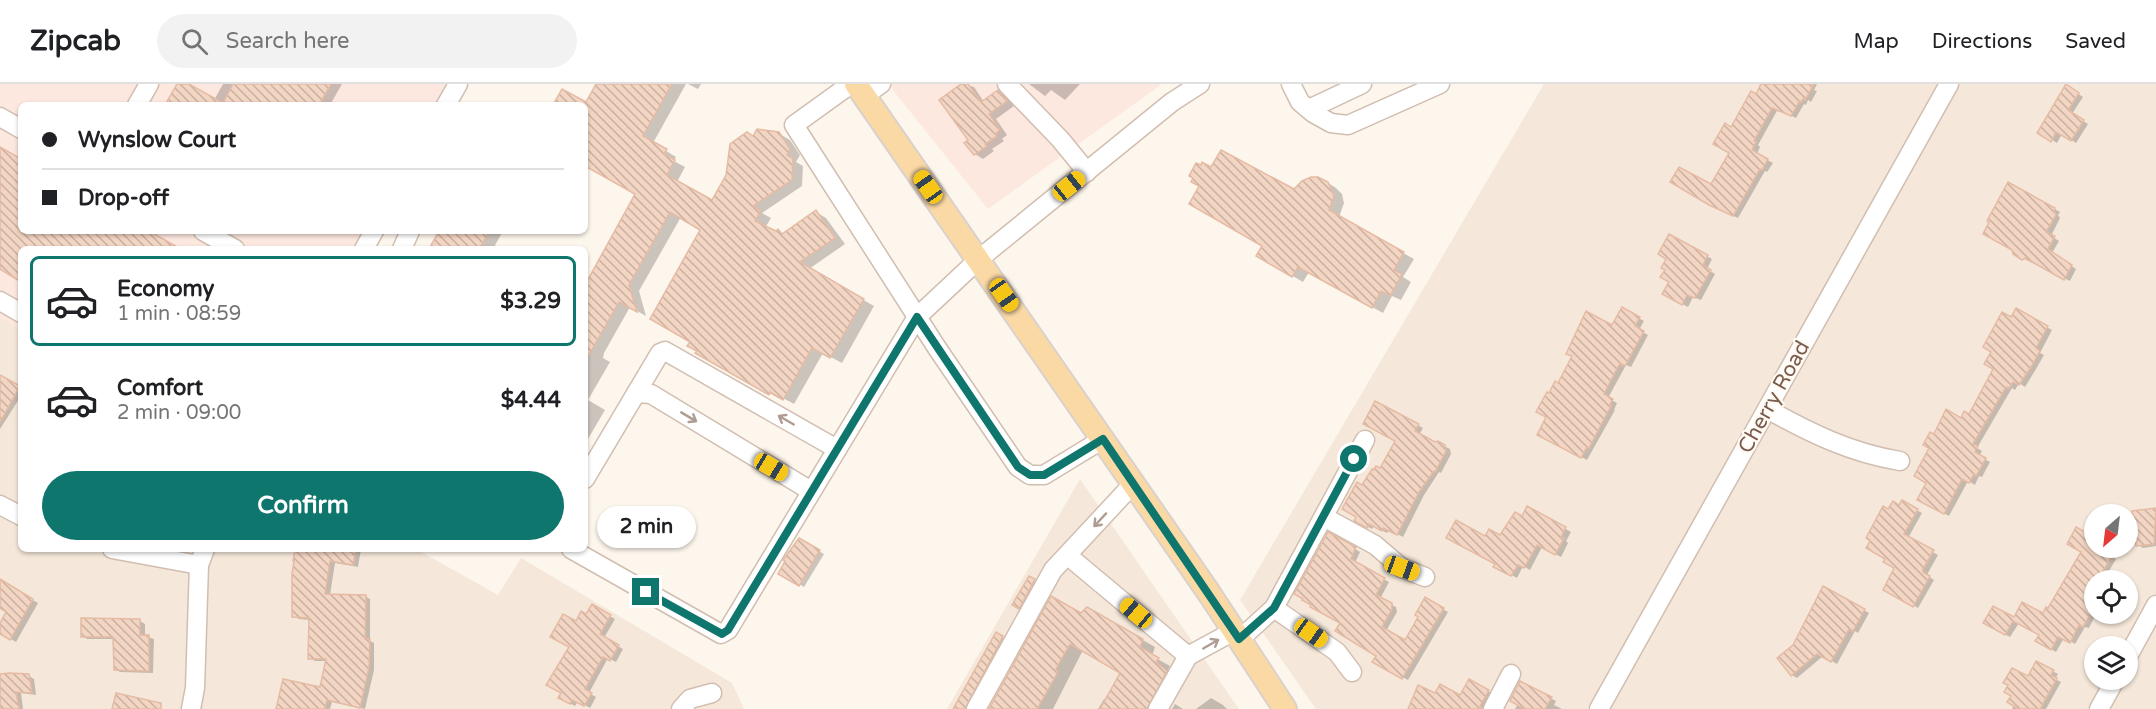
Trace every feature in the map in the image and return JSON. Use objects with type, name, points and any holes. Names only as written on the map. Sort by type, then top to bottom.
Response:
[{"type":"main road","points":[[863,87],[1285,709]]},
{"type":"street","points":[[139,102],[149,84]]},
{"type":"street","points":[[448,102],[458,84]]},
{"type":"street","points":[[1006,84],[1060,139],[1087,172]]},
{"type":"street","points":[[576,552],[722,634],[728,630],[917,317],[979,259],[1172,102],[1200,84]]},
{"type":"street","points":[[1291,84],[1300,102],[1309,110],[1331,123],[1348,125],[1440,84]]},
{"type":"street","points":[[1309,110],[1362,84]]},
{"type":"street","name":"Cherry Road","points":[[1599,709],[1949,84]]},
{"type":"street","points":[[863,87],[794,125],[917,317],[1018,467],[1030,475],[1044,475],[1103,439]]},
{"type":"street","points":[[0,117],[18,127]]},
{"type":"street","points":[[208,234],[230,246]]},
{"type":"street","points":[[0,301],[18,311]]},
{"type":"street","points":[[588,474],[660,353],[665,351],[837,449]]},
{"type":"street","points":[[636,393],[651,394],[811,491]]},
{"type":"street","points":[[1767,409],[1809,432],[1840,445],[1870,456],[1900,461]]},
{"type":"street","points":[[1158,709],[1188,656],[1236,635],[1274,608],[1365,440]]},
{"type":"street","points":[[976,709],[1053,570],[1134,484]]},
{"type":"street","points":[[0,505],[18,514]]},
{"type":"street","points":[[1324,517],[1375,545],[1402,568],[1425,577]]},
{"type":"street","points":[[146,552],[202,557],[195,688],[191,709]]},
{"type":"street","points":[[1067,555],[1188,656]]},
{"type":"street","points":[[2138,638],[2156,606]]},
{"type":"street","points":[[1274,608],[1332,648],[1352,672]]},
{"type":"street","points":[[1493,709],[1511,674]]},
{"type":"street","points":[[2099,709],[2109,690]]},
{"type":"street","points":[[681,709],[690,699],[712,693]]},
{"type":"shaded area","points":[[0,84],[457,84],[447,102],[18,102],[18,234],[366,234],[359,246],[18,246],[18,327],[0,317]]},
{"type":"shaded area","points":[[888,84],[1162,84],[988,209]]},
{"type":"shaded area","points":[[1544,84],[2156,84],[2156,709],[1316,709],[1240,600]]},
{"type":"shaded area","points":[[0,317],[18,327],[18,552],[421,552],[498,595],[521,558],[732,683],[744,709],[0,709]]},
{"type":"shaded area","points":[[1080,479],[1239,709],[947,709]]},
{"type":"building","points":[[177,84],[189,84],[221,102],[167,102]]},
{"type":"building","points":[[233,84],[331,84],[321,102],[224,102]]},
{"type":"building","points":[[596,84],[672,84],[643,136],[667,149],[664,154],[675,160],[667,175],[712,200],[726,175],[730,144],[747,132],[753,136],[757,129],[779,132],[790,149],[787,155],[793,159],[792,180],[753,206],[761,211],[755,221],[776,231],[778,229],[782,234],[816,210],[835,238],[800,262],[864,299],[830,358],[812,348],[783,400],[770,392],[769,395],[695,353],[697,351],[687,346],[690,342],[650,319],[700,230],[670,212],[629,285],[637,312],[619,302],[588,357],[588,280],[635,194],[588,168],[588,102],[586,102]]},
{"type":"building","points":[[961,84],[968,84],[981,102],[998,90],[1007,101],[989,114],[1000,130],[995,134],[997,136],[974,155],[964,143],[968,140],[939,100]]},
{"type":"building","points":[[1761,84],[1814,84],[1805,100],[1799,102],[1791,116],[1772,108],[1754,141],[1756,142],[1752,150],[1768,159],[1733,216],[1670,182],[1679,167],[1711,184],[1729,153],[1713,144],[1725,123],[1731,127],[1751,91],[1756,94]]},
{"type":"building","points":[[2066,84],[2079,93],[2068,110],[2084,120],[2071,141],[2056,132],[2051,142],[2037,133]]},
{"type":"building","points":[[562,89],[586,102],[555,102]]},
{"type":"building","points":[[0,147],[18,157],[18,234],[154,234],[176,246],[18,246],[18,280],[0,269]]},
{"type":"building","points":[[1221,150],[1294,189],[1302,181],[1311,177],[1318,177],[1328,182],[1334,196],[1329,210],[1404,252],[1394,270],[1402,274],[1390,296],[1381,291],[1372,308],[1298,267],[1292,277],[1256,256],[1262,246],[1189,204],[1199,186],[1191,182],[1193,178],[1189,176],[1196,163],[1201,165],[1202,162],[1211,167]]},
{"type":"building","points":[[2008,182],[2055,208],[2056,215],[2046,232],[2055,236],[2048,249],[2072,265],[2064,280],[2025,258],[2022,260],[2013,254],[2012,250],[1983,234],[1989,222],[1987,221]]},
{"type":"building","points":[[437,234],[488,234],[481,246],[431,246]]},
{"type":"building","points":[[1669,234],[1708,255],[1703,265],[1711,270],[1695,298],[1687,295],[1682,305],[1662,294],[1669,282],[1660,277],[1665,270],[1661,268],[1666,259],[1658,254]]},
{"type":"building","points":[[1622,307],[1640,317],[1635,326],[1644,331],[1625,366],[1620,363],[1604,394],[1613,399],[1609,406],[1611,406],[1589,448],[1587,447],[1581,458],[1537,435],[1546,417],[1536,412],[1555,381],[1558,383],[1572,356],[1566,354],[1586,311],[1612,325]]},
{"type":"building","points":[[2016,308],[2048,326],[2036,348],[2040,351],[2019,385],[2013,382],[2009,388],[2006,387],[1973,444],[1978,446],[1975,452],[1986,458],[1976,476],[1974,474],[1969,483],[1962,479],[1944,514],[1917,500],[1926,483],[1914,476],[1929,448],[1923,445],[1930,432],[1934,434],[1946,409],[1961,418],[1964,411],[1969,414],[1993,369],[1984,364],[1991,352],[1983,347],[2002,312],[2011,317]]},
{"type":"building","points":[[0,375],[18,385],[18,390],[0,422]]},
{"type":"building","points":[[1375,401],[1419,424],[1415,431],[1445,445],[1446,451],[1435,472],[1419,492],[1397,535],[1369,524],[1367,528],[1354,521],[1356,517],[1342,509],[1357,482],[1362,485],[1372,469],[1376,466],[1380,468],[1395,441],[1363,424]]},
{"type":"building","points":[[1902,500],[1918,509],[1904,534],[1934,550],[1923,569],[1923,572],[1930,576],[1913,607],[1883,590],[1894,568],[1883,562],[1885,559],[1866,548],[1870,541],[1866,538],[1883,506],[1888,509],[1893,501],[1899,505]]},
{"type":"building","points":[[1527,506],[1566,527],[1561,537],[1564,538],[1555,555],[1537,545],[1524,568],[1518,565],[1511,576],[1493,567],[1495,564],[1446,538],[1456,520],[1485,536],[1489,529],[1500,535],[1515,512],[1522,516]]},
{"type":"building","points":[[2156,508],[2154,544],[2138,546],[2138,510]]},
{"type":"building","points":[[2076,527],[2084,532],[2084,558],[2110,558],[2104,570],[2084,570],[2085,624],[2083,627],[2079,625],[2070,643],[2058,637],[2051,650],[2035,641],[2039,635],[2013,621],[2005,635],[1983,623],[1993,606],[2014,617],[2022,602],[2043,613],[2081,552],[2067,544]]},
{"type":"building","points":[[1328,532],[1356,547],[1351,559],[1385,578],[1376,595],[1392,603],[1392,609],[1382,627],[1405,640],[1418,617],[1415,615],[1425,597],[1444,608],[1402,679],[1372,662],[1376,656],[1335,631],[1340,623],[1310,607],[1311,605],[1294,594]]},
{"type":"building","points":[[799,538],[820,550],[799,586],[778,574],[785,561],[783,560]]},
{"type":"building","points":[[294,552],[355,552],[353,565],[330,561],[325,594],[366,595],[365,639],[370,639],[369,667],[360,708],[327,700],[325,709],[276,709],[283,679],[320,687],[326,659],[308,659],[309,618],[292,617]]},
{"type":"building","points":[[1029,576],[1035,579],[1019,609],[1012,605]]},
{"type":"building","points":[[0,579],[33,599],[10,640],[0,634],[0,623],[6,612],[0,608]]},
{"type":"building","points":[[1823,586],[1865,609],[1853,631],[1849,629],[1831,662],[1817,654],[1791,676],[1777,658],[1793,645]]},
{"type":"building","points":[[1051,596],[1081,613],[1087,607],[1143,639],[1140,647],[1159,658],[1156,662],[1167,671],[1147,709],[1100,709],[1120,673],[1070,644],[1056,669],[1058,672],[1037,709],[989,709]]},
{"type":"building","points":[[592,604],[611,615],[600,634],[619,645],[610,661],[603,657],[585,689],[592,693],[584,706],[572,700],[570,704],[558,698],[561,693],[546,685],[569,647],[550,637],[563,614],[576,621],[581,611],[586,614]]},
{"type":"building","points":[[81,618],[140,619],[140,635],[149,635],[149,671],[114,670],[113,637],[81,637]]},
{"type":"building","points":[[996,632],[1003,636],[965,709],[953,709]]},
{"type":"building","points":[[2036,661],[2054,670],[2051,675],[2057,678],[2040,709],[2018,709],[2007,702],[2011,696],[2004,692],[2008,685],[2003,683],[2012,668],[2028,676]]},
{"type":"building","points":[[0,674],[29,674],[32,693],[16,692],[19,709],[0,709]]},
{"type":"building","points":[[1469,679],[1489,690],[1480,706],[1482,709],[1408,709],[1418,685],[1435,693],[1440,684],[1460,695]]},
{"type":"building","points":[[1520,681],[1552,697],[1545,709],[1524,709],[1510,701]]},
{"type":"building","points":[[116,693],[161,703],[161,709],[112,709]]},
{"type":"route","points":[[646,592],[722,634],[728,630],[917,317],[1018,467],[1030,475],[1044,475],[1103,439],[1239,639],[1274,608],[1354,459]]}]
